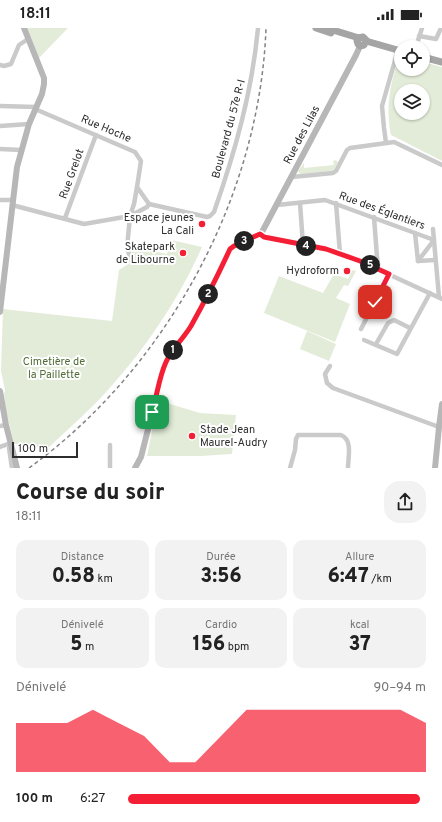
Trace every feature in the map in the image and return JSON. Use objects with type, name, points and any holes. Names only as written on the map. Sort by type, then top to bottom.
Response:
[{"type":"main road","points":[[316,28],[360,42],[394,49]]},
{"type":"main road","points":[[326,28],[360,42]]},
{"type":"main road","points":[[430,59],[442,62]]},
{"type":"street","name":"Boulevard du 57e R-I","points":[[149,204],[207,217],[214,212],[229,168],[244,115],[253,70],[258,28]]},
{"type":"street","points":[[418,40],[422,28]]},
{"type":"street","points":[[419,36],[436,40],[441,28]]},
{"type":"street","points":[[0,65],[4,66],[11,64],[19,45],[26,34]]},
{"type":"street","points":[[0,308],[2,277],[17,167],[29,124],[42,94],[45,81],[26,34]]},
{"type":"street","name":"Rue des Lilas","points":[[260,234],[277,205],[356,55],[360,42]]},
{"type":"street","points":[[386,143],[382,106],[394,66]]},
{"type":"street","points":[[0,106],[36,108]]},
{"type":"street","name":"Rue Hoche","points":[[36,108],[135,152],[141,160],[134,204],[130,216],[127,248],[131,260]]},
{"type":"street","points":[[0,126],[29,124]]},
{"type":"street","name":"Rue Grelot","points":[[65,218],[96,135]]},
{"type":"street","points":[[292,177],[333,173],[336,171],[347,150],[350,148],[394,142],[442,165]]},
{"type":"street","points":[[0,149],[21,150]]},
{"type":"street","points":[[0,200],[12,202],[84,224],[130,216],[149,204],[137,187]]},
{"type":"street","name":"Rue des Églantiers","points":[[277,205],[325,200],[434,240]]},
{"type":"street","points":[[300,203],[302,245]]},
{"type":"street","points":[[336,203],[340,254]]},
{"type":"street","points":[[374,217],[379,270]]},
{"type":"street","points":[[432,228],[440,298]]},
{"type":"street","points":[[415,233],[418,262]]},
{"type":"street","points":[[135,468],[141,457],[163,370],[169,357],[190,328],[212,289],[230,249],[234,246],[260,234],[264,237],[332,251],[370,265],[440,298]]},
{"type":"street","points":[[418,262],[434,240]]},
{"type":"street","points":[[332,251],[339,242]]},
{"type":"street","points":[[370,265],[377,256]]},
{"type":"street","points":[[418,262],[435,260]]},
{"type":"street","points":[[361,329],[389,274]]},
{"type":"street","points":[[364,340],[397,354],[430,293]]},
{"type":"street","points":[[376,344],[388,323],[394,320],[410,328]]},
{"type":"street","points":[[330,366],[325,374],[327,383],[333,388],[438,427]]},
{"type":"street","points":[[0,391],[3,425],[11,443],[16,468]]},
{"type":"street","points":[[435,468],[438,427],[442,404]]},
{"type":"street","points":[[290,468],[298,435],[341,435],[346,437],[348,441],[348,468]]},
{"type":"street","points":[[0,447],[11,443]]},
{"type":"street","points":[[11,443],[9,448],[12,468]]},
{"type":"street","points":[[110,445],[110,468]]},
{"type":"green space","points":[[27,28],[68,28],[39,58]]},
{"type":"green space","points":[[430,64],[442,67],[442,161],[391,135],[389,124],[389,104],[394,74],[394,76],[430,76]]},
{"type":"green space","points":[[336,160],[338,162],[333,171],[300,174],[298,171],[304,163],[304,168],[334,165],[333,161]]},
{"type":"green space","name":"Cimetière de la Paillette","points":[[171,240],[202,247],[172,304],[135,358],[86,413],[48,448],[14,444],[6,410],[4,395],[5,390],[1,371],[3,309],[112,321],[119,270],[133,261],[130,246],[167,254]]},
{"type":"green space","points":[[352,270],[356,271],[348,286],[344,285],[336,298],[350,304],[335,342],[264,313],[279,276],[323,293],[334,274],[348,279]]},
{"type":"green space","points":[[307,331],[336,344],[329,361],[300,349]]},
{"type":"green space","name":"Stade Jean Maurel-Audry","points":[[158,402],[200,413],[236,415],[232,454],[201,456],[147,456]]},
{"type":"railway","points":[[29,468],[78,428],[123,381],[163,330],[197,274],[224,215],[246,154],[260,91],[266,28]]},
{"type":"place","name":"Espace jeunes La Cali","points":[[202,224]]},
{"type":"place","name":"Skatepark de Libourne","points":[[183,253]]},
{"type":"place","name":"Hydroform","points":[[347,271]]},
{"type":"place","name":"Stade Jean Maurel-Audry","points":[[192,436]]},
{"type":"route","points":[[152,412],[166,361],[171,352],[190,328],[212,289],[230,249],[234,246],[260,234],[264,237],[326,249],[360,261],[389,274],[375,302]]}]
